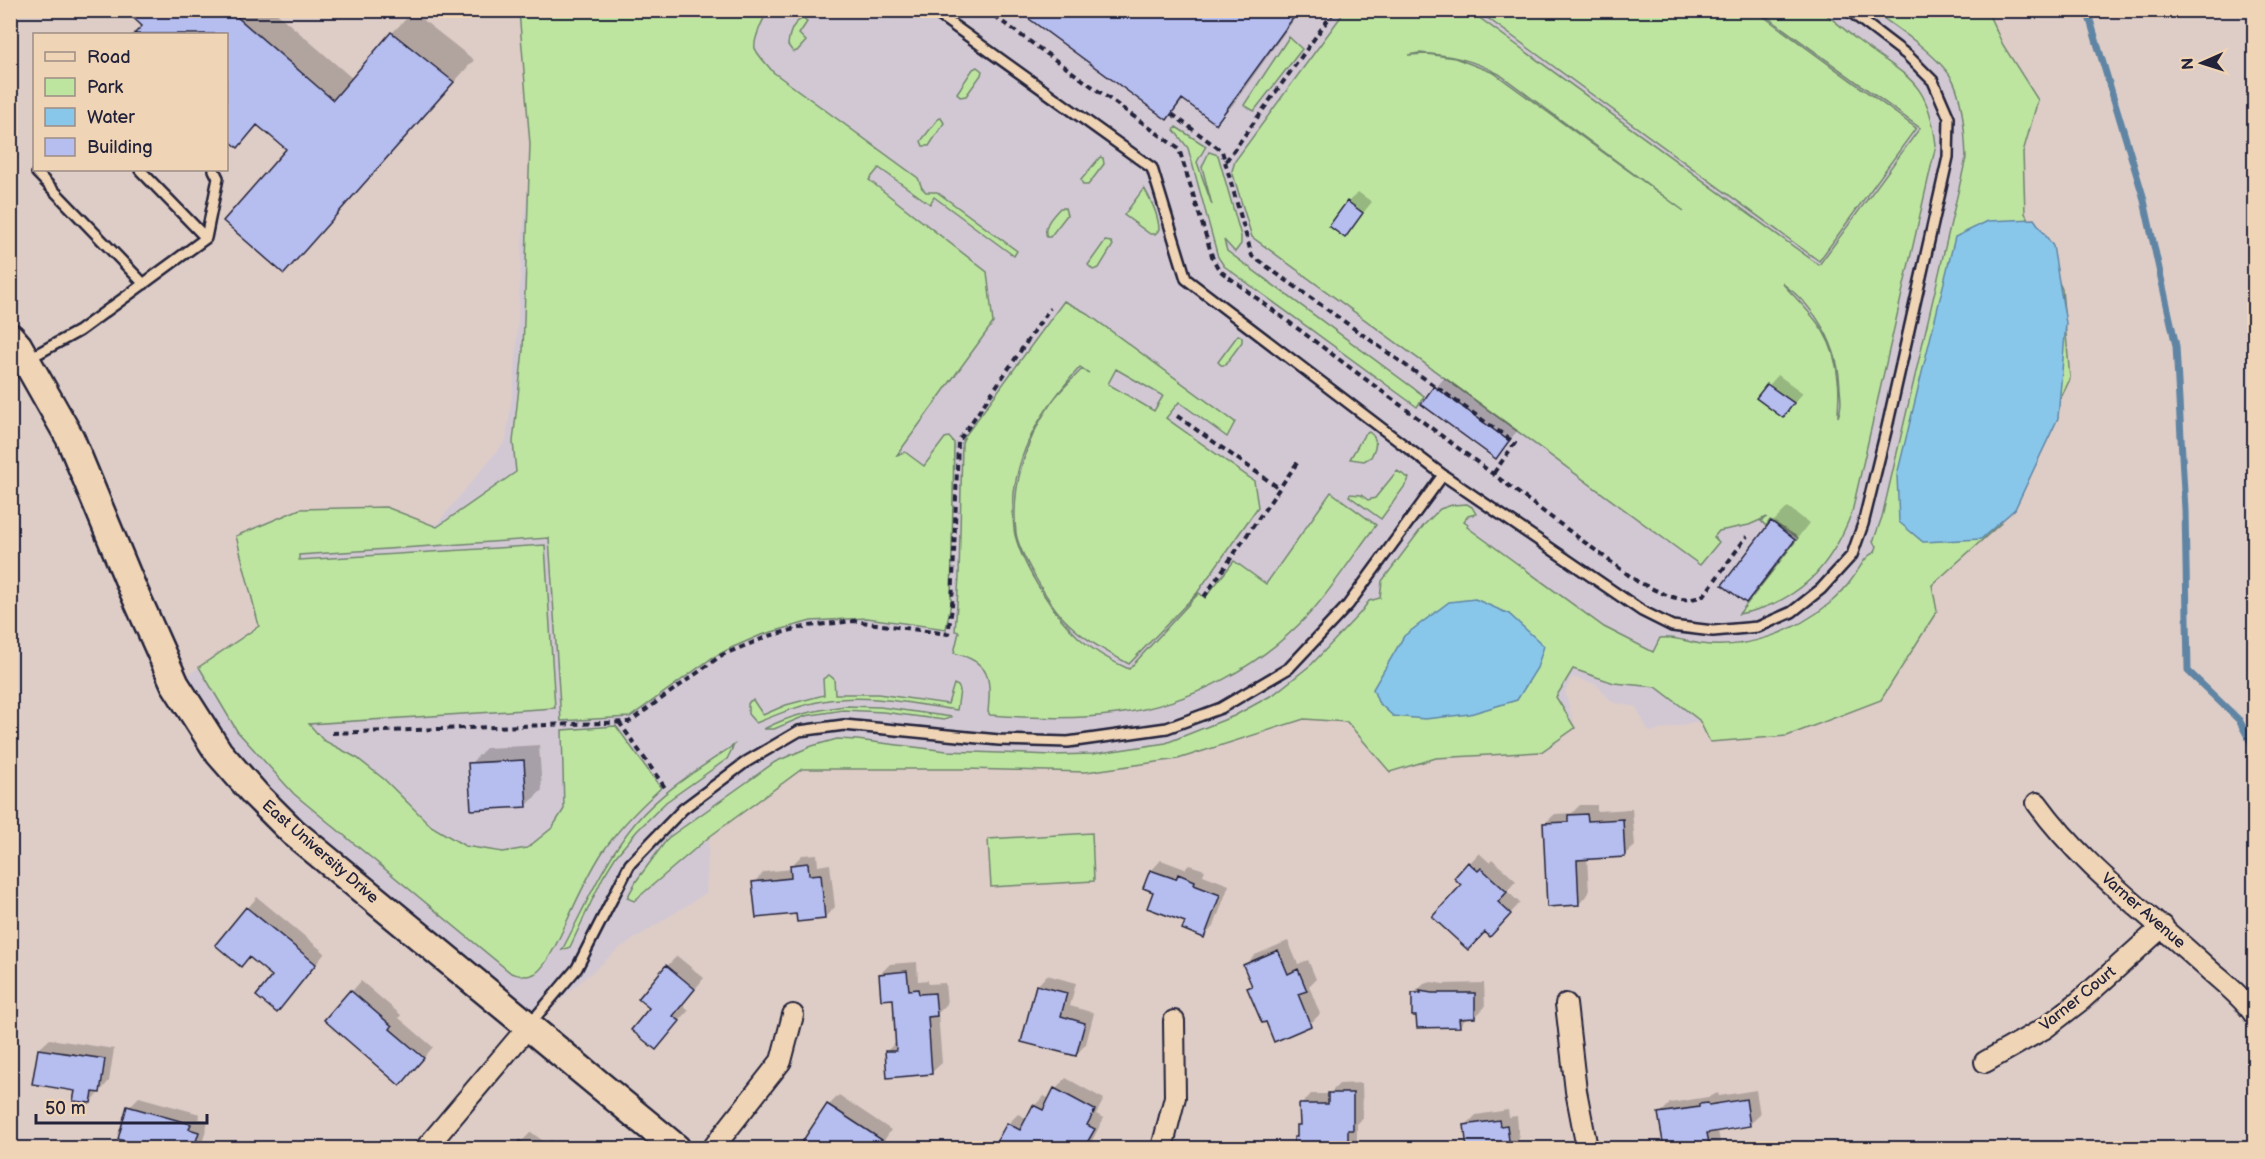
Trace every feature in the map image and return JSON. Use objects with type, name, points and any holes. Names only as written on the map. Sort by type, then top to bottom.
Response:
[{"type":"main road","name":"East University Drive","points":[[10,337],[18,368],[70,438],[175,684],[219,753],[293,832],[676,1149]]},
{"type":"street","name":"Varner Avenue","points":[[2037,803],[2056,830],[2108,882],[2163,926],[2254,1014]]},
{"type":"street","name":"Varner Court","points":[[1985,1062],[2045,1028],[2080,1001],[2163,926]]},
{"type":"street","points":[[1566,1004],[1575,1091],[1587,1149]]},
{"type":"street","points":[[713,1149],[781,1060],[793,1015]]},
{"type":"street","points":[[1162,1149],[1175,1097],[1174,1021]]},
{"type":"street","points":[[426,1149],[528,1027]]},
{"type":"lane","points":[[932,10],[1152,168],[1186,279],[1443,475],[1642,612],[1672,626],[1713,631],[1758,627],[1792,612],[1821,589],[1852,555],[1863,524],[1887,428],[1946,168],[1949,118],[1933,81],[1907,55],[1848,10]]},
{"type":"lane","points":[[39,171],[37,174],[144,284]]},
{"type":"lane","points":[[141,171],[206,238]]},
{"type":"lane","points":[[18,368],[79,331],[206,238],[218,178],[214,171]]},
{"type":"lane","points":[[528,1027],[577,968],[630,864],[683,809],[752,758],[799,731],[844,725],[999,740],[1068,742],[1167,728],[1221,708],[1289,668],[1348,605],[1443,475]]},
{"type":"path","points":[[986,10],[1179,149],[1213,259],[1219,270],[1638,582],[1670,596],[1689,601],[1697,599],[1705,594],[1747,536]]},
{"type":"path","points":[[1226,162],[1335,10]]},
{"type":"path","points":[[1172,114],[1222,150],[1252,256],[1515,443],[1493,474]]},
{"type":"path","points":[[332,733],[629,722],[722,655],[769,636],[808,626],[854,621],[948,634],[952,608],[958,441],[1050,308]]},
{"type":"path","points":[[1178,416],[1279,488]]},
{"type":"path","points":[[1204,597],[1297,463]]},
{"type":"path","points":[[619,722],[666,789]]},
{"type":"shaded area","points":[[520,11],[1987,11],[2003,45],[2038,100],[2023,152],[2024,211],[2062,289],[2070,379],[2038,454],[2000,524],[1932,585],[1937,611],[1881,700],[1787,736],[1710,742],[1699,721],[1649,732],[1636,707],[1612,702],[1596,684],[1572,677],[1565,692],[1575,728],[1544,751],[1436,758],[1390,772],[1347,722],[1304,719],[1178,759],[1086,772],[801,769],[709,837],[706,893],[620,948],[528,1027],[293,832],[175,684],[259,626],[236,536],[300,509],[386,507],[435,526],[506,440],[515,375],[522,243],[531,154]]},
{"type":"green space","points":[[1809,10],[1824,13],[1911,81],[1927,105],[1936,145],[1852,512],[1834,550],[1823,566],[1796,591],[1760,609],[1739,614],[1798,538],[1770,520],[1766,526],[1761,521],[1767,517],[1749,525],[1719,531],[1714,537],[1719,542],[1700,565],[1252,237],[1232,171],[1235,161],[1345,11],[1470,11],[1819,265],[1920,128],[1759,11]],"holes":[[[1419,53],[1441,55],[1460,59],[1479,65],[1499,74],[1684,211],[1494,73],[1455,58],[1427,54],[1408,55]],[[1782,283],[1806,304],[1824,329],[1832,349],[1811,315]],[[1832,349],[1839,373],[1841,403],[1838,417],[1839,385]]]},
{"type":"green space","points":[[519,11],[768,11],[757,34],[755,48],[773,72],[918,178],[926,192],[937,192],[1017,251],[1014,256],[934,197],[930,204],[879,168],[869,180],[987,272],[993,323],[897,455],[905,452],[924,466],[945,438],[949,437],[954,443],[951,603],[946,629],[867,618],[811,621],[761,635],[712,658],[630,717],[561,721],[549,538],[299,555],[299,560],[545,545],[555,708],[309,724],[323,740],[357,758],[385,780],[431,826],[465,846],[503,852],[527,848],[552,828],[564,809],[562,730],[616,726],[661,788],[629,819],[608,844],[585,882],[550,955],[538,971],[525,976],[511,973],[294,794],[237,731],[199,667],[259,626],[236,536],[300,509],[386,507],[437,527],[516,472],[513,442],[523,350],[530,144]]},
{"type":"green space","points":[[1478,11],[1756,11],[1916,128],[1819,261]]},
{"type":"green space","points":[[1873,11],[1987,11],[2003,45],[2038,100],[2023,152],[2025,213],[2062,289],[2070,379],[2000,524],[1932,585],[1937,611],[1881,700],[1787,736],[1710,742],[1699,720],[1656,687],[1614,683],[1573,669],[1556,697],[1575,728],[1541,752],[1436,758],[1390,772],[1347,722],[1304,719],[1178,759],[1086,772],[802,769],[709,837],[634,901],[627,898],[637,880],[668,838],[775,762],[812,746],[837,739],[947,751],[1052,755],[1093,754],[1166,743],[1234,716],[1274,694],[1312,664],[1369,601],[1380,598],[1382,581],[1424,525],[1440,509],[1452,505],[1467,504],[1472,507],[1476,514],[1468,516],[1464,521],[1468,524],[1467,527],[1604,627],[1653,652],[1660,638],[1718,645],[1770,637],[1816,613],[1845,589],[1865,560],[1875,552],[1877,546],[1873,542],[1882,517],[1966,158],[1961,105],[1951,77],[1925,50]]},
{"type":"green space","points":[[804,18],[807,22],[799,34],[806,41],[797,51],[793,52],[788,45],[790,33],[794,25]]},
{"type":"green space","points":[[1289,37],[1302,49],[1254,111],[1244,105]]},
{"type":"green space","points":[[977,67],[982,71],[981,75],[966,96],[960,97],[957,93],[973,69]]},
{"type":"green space","points":[[941,118],[944,123],[929,146],[923,146],[921,141]]},
{"type":"green space","points":[[1176,127],[1206,146],[1197,162],[1212,205],[1202,167],[1209,152],[1218,155],[1241,236],[1241,244],[1235,252],[1224,240],[1227,251],[1424,396],[1417,407],[1224,266],[1218,257],[1188,148],[1174,130]]},
{"type":"green space","points":[[1100,157],[1103,158],[1104,164],[1088,185],[1083,185],[1081,180]]},
{"type":"green space","points":[[1144,188],[1158,219],[1159,230],[1155,234],[1150,234],[1124,215]]},
{"type":"green space","points":[[1060,208],[1065,208],[1067,215],[1050,237],[1047,237],[1047,225]]},
{"type":"green space","points":[[1105,241],[1113,245],[1099,268],[1093,270],[1088,265]]},
{"type":"green space","points":[[1064,301],[1085,312],[1235,422],[1227,437],[1179,402],[1166,418],[1254,481],[1258,507],[1197,593],[1129,664],[1102,649],[1062,617],[1049,600],[1018,542],[1015,516],[1018,482],[1027,449],[1051,403],[1033,431],[1019,467],[1013,507],[1017,542],[1026,564],[1060,618],[1090,647],[1129,669],[1199,593],[1205,598],[1234,561],[1266,584],[1331,492],[1376,525],[1311,612],[1270,650],[1223,680],[1171,702],[1117,714],[1053,718],[990,715],[988,712],[988,681],[982,667],[975,661],[954,653],[959,632],[955,631],[959,577],[962,443]],"holes":[[[1080,367],[1089,373],[1082,369],[1052,402]],[[1116,369],[1163,396],[1154,411],[1108,384]]]},
{"type":"green space","points":[[1238,335],[1242,337],[1242,342],[1225,365],[1221,365],[1218,362]]},
{"type":"green space","points":[[1369,432],[1376,443],[1371,457],[1364,461],[1350,459],[1364,435]]},
{"type":"green space","points":[[1397,471],[1409,478],[1381,519],[1349,496],[1350,494],[1361,495],[1368,500],[1375,498]]},
{"type":"green space","points":[[829,675],[834,679],[835,694],[878,694],[948,704],[954,684],[960,690],[957,710],[890,700],[856,698],[814,703],[756,723],[748,714],[748,704],[753,700],[763,715],[786,705],[824,695],[823,679]]},
{"type":"green space","points":[[845,706],[880,707],[952,717],[944,720],[883,712],[843,710],[805,716],[774,729],[764,729],[804,714]]},
{"type":"green space","points":[[734,745],[727,759],[666,802],[616,856],[603,877],[570,947],[562,950],[614,852],[636,822],[670,790]]},
{"type":"green space","points":[[1092,833],[1094,881],[991,887],[988,839]]},
{"type":"water","points":[[2034,219],[2053,246],[2066,323],[2058,418],[2015,509],[1981,539],[1923,542],[1899,522],[1897,475],[1955,237],[1988,221]]},
{"type":"water","points":[[1475,599],[1509,614],[1544,646],[1537,668],[1517,700],[1470,714],[1425,719],[1393,716],[1378,702],[1373,689],[1404,636],[1449,602]]},
{"type":"building","points":[[125,10],[229,10],[333,100],[391,32],[454,82],[284,274],[223,221],[286,149],[257,125],[238,148],[228,140],[228,33],[135,33],[142,26]]},
{"type":"building","points":[[1017,10],[1299,10],[1216,124],[1182,99],[1167,120]]},
{"type":"building","points":[[1299,10],[1312,10],[1308,17]]},
{"type":"building","points":[[1347,201],[1363,213],[1345,238],[1329,226]]},
{"type":"building","points":[[1767,384],[1794,403],[1783,418],[1756,398]]},
{"type":"building","points":[[1434,386],[1509,441],[1496,459],[1421,404]]},
{"type":"building","points":[[1771,521],[1795,540],[1746,603],[1722,585]]},
{"type":"building","points":[[524,760],[527,807],[471,810],[468,763]]},
{"type":"building","points":[[1587,814],[1588,821],[1623,819],[1625,857],[1577,860],[1579,905],[1547,907],[1543,823],[1568,822],[1568,815]]},
{"type":"building","points":[[1468,862],[1478,871],[1481,868],[1507,892],[1498,902],[1511,914],[1490,937],[1485,932],[1468,950],[1432,917],[1461,885],[1454,878]]},
{"type":"building","points":[[808,863],[809,875],[821,874],[825,919],[797,922],[796,914],[756,918],[752,882],[791,878],[790,865]]},
{"type":"building","points":[[1150,870],[1176,879],[1178,874],[1195,881],[1194,885],[1220,895],[1204,938],[1182,929],[1185,922],[1147,908],[1153,892],[1143,888]]},
{"type":"building","points":[[246,907],[316,964],[277,1013],[256,996],[272,976],[249,957],[241,967],[215,945]]},
{"type":"building","points":[[1278,950],[1288,974],[1298,969],[1307,991],[1298,994],[1311,1026],[1274,1042],[1266,1022],[1262,1023],[1247,988],[1252,986],[1243,965]]},
{"type":"building","points":[[666,965],[695,989],[673,1016],[680,1021],[656,1050],[631,1030],[649,1008],[638,999]]},
{"type":"building","points":[[907,971],[909,990],[918,989],[919,994],[935,993],[937,1016],[928,1017],[932,1074],[887,1078],[885,1051],[896,1051],[893,999],[881,1000],[879,974]]},
{"type":"building","points":[[1036,985],[1067,993],[1061,1016],[1085,1023],[1076,1056],[1021,1042]]},
{"type":"building","points":[[350,990],[392,1026],[390,1029],[424,1058],[400,1086],[324,1020]]},
{"type":"building","points":[[1420,991],[1475,993],[1475,1018],[1459,1019],[1460,1027],[1417,1028],[1416,1016],[1412,1016],[1412,993],[1421,993]]},
{"type":"building","points":[[38,1049],[105,1059],[100,1093],[93,1092],[91,1103],[73,1101],[75,1091],[32,1084]]},
{"type":"building","points":[[1054,1088],[1095,1110],[1087,1125],[1095,1129],[1084,1148],[993,1148],[1007,1123],[1020,1130],[1033,1105],[1043,1110]]},
{"type":"building","points":[[1328,1093],[1353,1093],[1353,1130],[1348,1130],[1348,1148],[1294,1148],[1297,1125],[1300,1125],[1299,1104],[1328,1104]]},
{"type":"building","points":[[1746,1099],[1750,1126],[1707,1133],[1710,1148],[1664,1148],[1658,1113],[1699,1107],[1699,1104],[1708,1103],[1709,1105]]},
{"type":"building","points":[[827,1104],[882,1140],[877,1148],[798,1148]]},
{"type":"building","points":[[127,1106],[191,1124],[189,1129],[199,1132],[194,1148],[148,1148],[118,1139]]},
{"type":"building","points":[[1499,1120],[1500,1126],[1507,1125],[1510,1148],[1467,1148],[1464,1125]]},
{"type":"building","points":[[520,1141],[529,1148],[513,1148]]},
{"type":"waterway","points":[[2087,10],[2143,196],[2176,346],[2185,510],[2188,671],[2239,720],[2254,748]]}]
